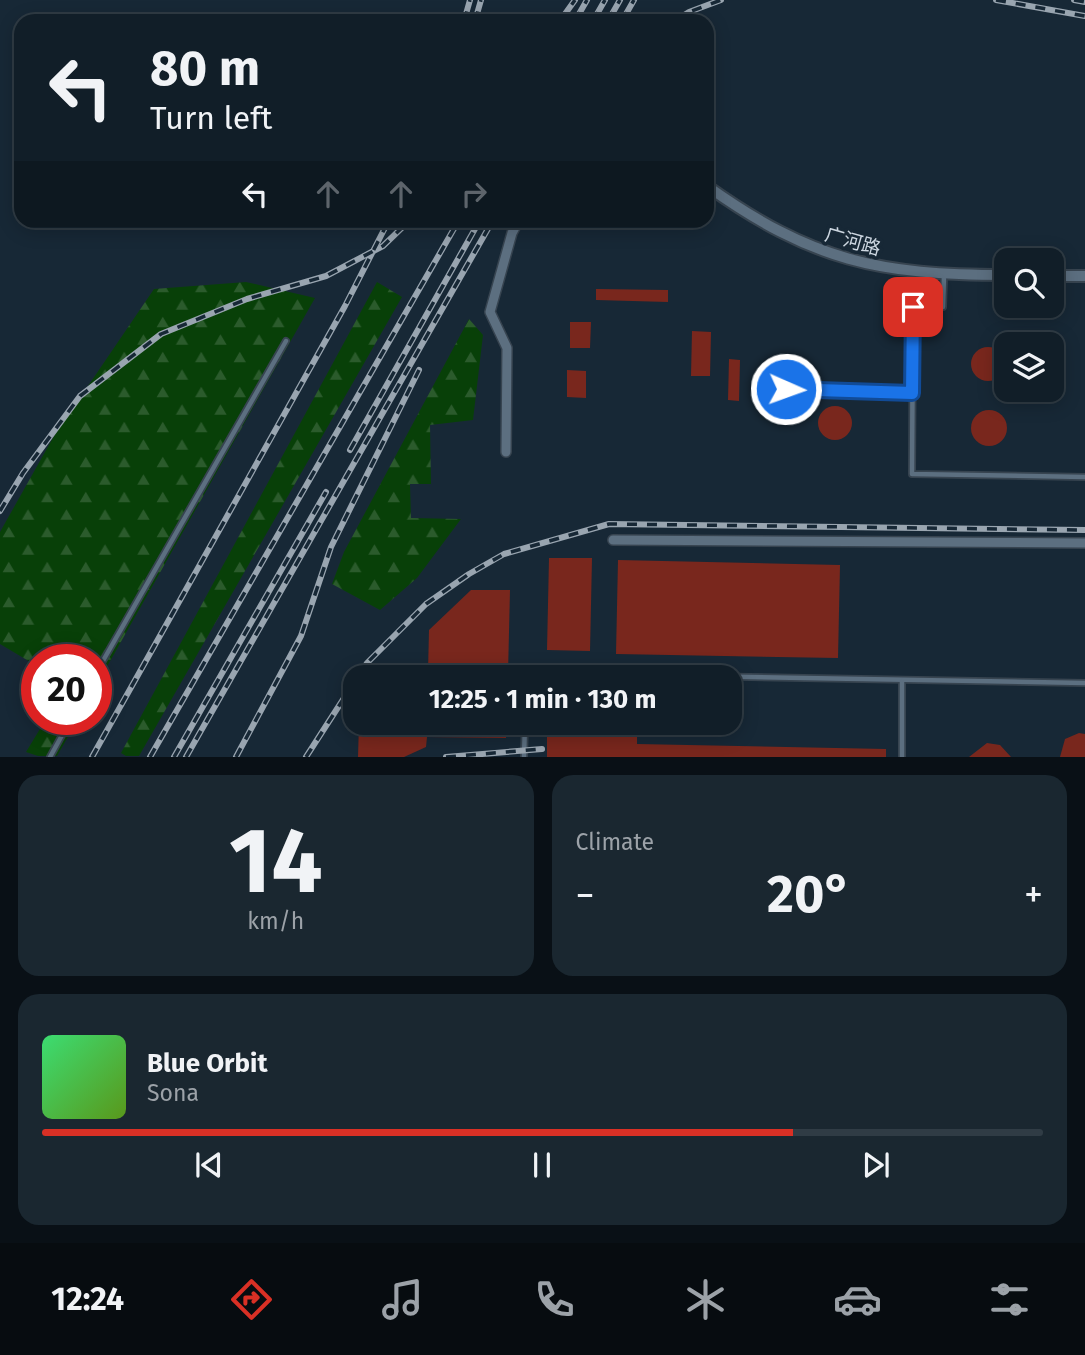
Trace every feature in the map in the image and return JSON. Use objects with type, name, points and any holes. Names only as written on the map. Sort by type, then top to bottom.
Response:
[{"type":"street","name":"广河路","points":[[714,191],[771,229],[830,255],[886,268],[944,274],[994,275]]},
{"type":"street","points":[[506,452],[507,348],[490,312],[515,228]]},
{"type":"street","points":[[1064,276],[1085,276]]},
{"type":"street","points":[[612,540],[1085,543]]},
{"type":"lane","points":[[944,274],[943,307],[913,307],[912,474],[1085,477]]},
{"type":"lane","points":[[112,645],[286,341]]},
{"type":"lane","points":[[786,389],[912,393]]},
{"type":"lane","points":[[742,678],[1085,683]]},
{"type":"lane","points":[[902,681],[902,757]]},
{"type":"lane","points":[[50,757],[62,735]]},
{"type":"lane","points":[[524,757],[525,735]]},
{"type":"green space","points":[[246,282],[315,298],[112,658],[112,644],[21,644],[21,656],[0,644],[0,532],[54,436],[154,289]]},
{"type":"green space","points":[[377,282],[402,297],[139,756],[126,756],[121,753]]},
{"type":"green space","points":[[469,319],[483,335],[473,420],[430,425],[431,484],[410,484],[411,518],[461,519],[417,578],[380,610],[332,584],[344,552]]},
{"type":"green space","points":[[36,735],[69,735],[57,756],[38,756],[26,752]]},
{"type":"building","points":[[596,289],[668,290],[668,302],[596,300]]},
{"type":"building","points":[[570,322],[591,322],[590,348],[570,348]]},
{"type":"building","points":[[692,331],[711,332],[710,376],[691,376]]},
{"type":"building","points":[[988,347],[994,348],[994,380],[988,381],[976,376],[971,364],[976,352]]},
{"type":"building","points":[[729,359],[740,360],[739,401],[728,400]]},
{"type":"building","points":[[567,370],[586,371],[586,398],[567,397]]},
{"type":"building","points":[[835,406],[847,411],[852,423],[847,435],[835,440],[823,435],[818,423],[823,411]]},
{"type":"building","points":[[989,410],[1001,416],[1007,428],[1001,440],[989,446],[977,440],[971,428],[977,416]]},
{"type":"building","points":[[549,558],[592,558],[590,651],[547,650]]},
{"type":"building","points":[[618,560],[840,565],[838,658],[616,654]]},
{"type":"building","points":[[471,590],[510,590],[508,665],[428,665],[429,630]]},
{"type":"building","points":[[1079,733],[1085,734],[1085,757],[1060,757],[1065,739]]},
{"type":"building","points":[[359,735],[506,735],[506,738],[427,737],[426,747],[404,757],[358,757]]},
{"type":"building","points":[[637,735],[637,744],[886,749],[886,757],[547,757],[547,736],[539,736]]},
{"type":"building","points":[[987,743],[1000,745],[1011,757],[969,757]]},
{"type":"railway","points":[[466,14],[470,0]]},
{"type":"railway","points":[[477,14],[481,0]]},
{"type":"railway","points":[[565,14],[575,0]]},
{"type":"railway","points":[[579,14],[587,0]]},
{"type":"railway","points":[[597,14],[605,0]]},
{"type":"railway","points":[[612,14],[620,0]]},
{"type":"railway","points":[[626,14],[634,0]]},
{"type":"railway","points":[[686,14],[721,0]]},
{"type":"railway","points":[[996,0],[1085,16]]},
{"type":"railway","points":[[1074,0],[1085,2]]},
{"type":"railway","points":[[92,757],[345,306],[385,228]]},
{"type":"railway","points":[[0,511],[23,473],[80,396],[161,334],[247,299],[326,276],[383,246],[402,228]]},
{"type":"railway","points":[[150,757],[454,228]]},
{"type":"railway","points":[[350,450],[475,228]]},
{"type":"railway","points":[[186,757],[488,228]]},
{"type":"railway","points":[[236,757],[301,636],[331,547],[419,370]]},
{"type":"railway","points":[[174,757],[326,492]]},
{"type":"railway","points":[[366,665],[426,604],[469,574],[504,554],[609,524],[1085,530]]},
{"type":"railway","points":[[306,757],[343,700]]},
{"type":"railway","points":[[446,757],[542,749]]},
{"type":"route","points":[[786,389],[912,393],[913,307]]}]
